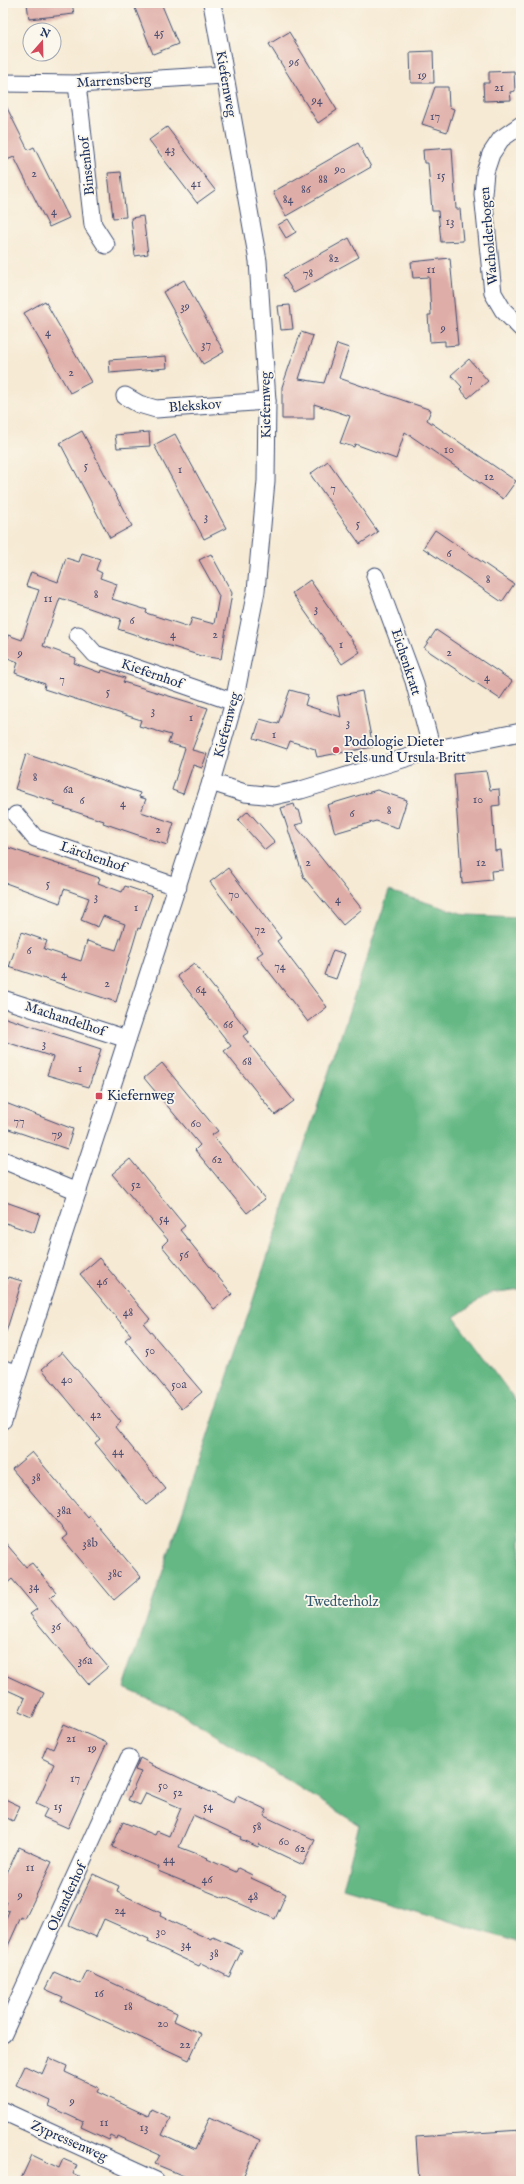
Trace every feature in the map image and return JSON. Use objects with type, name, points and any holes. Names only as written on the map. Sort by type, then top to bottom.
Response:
[{"type":"street","name":"Kiefernweg","points":[[3,1420],[11,1371],[78,1191],[211,782],[234,702],[256,591],[261,550],[266,481],[267,401],[258,261],[212,3]]},
{"type":"street","name":"Marrensberg","points":[[3,82],[77,84],[224,75]]},
{"type":"street","name":"Binsenhof","points":[[77,84],[94,225],[106,246]]},
{"type":"street","name":"Wacholderbogen","points":[[521,125],[501,139],[491,154],[485,172],[484,194],[493,293],[503,310],[521,328]]},
{"type":"street","name":"Blekskov","points":[[125,396],[139,404],[156,409],[267,401]]},
{"type":"street","name":"Eichenkratt","points":[[375,576],[414,681],[432,750]]},
{"type":"street","name":"Kiefernhof","points":[[78,635],[95,654],[234,702]]},
{"type":"street","points":[[211,782],[246,793],[274,796],[300,790],[432,750],[521,732]]},
{"type":"street","name":"Lärchenhof","points":[[16,816],[35,838],[178,887]]},
{"type":"street","name":"Machandelhof","points":[[3,999],[127,1039]]},
{"type":"street","points":[[3,1160],[78,1191]]},
{"type":"street","name":"Oleanderhof","points":[[3,2034],[129,1758]]},
{"type":"street","name":"Zypressenweg","points":[[3,2111],[156,2181]]},
{"type":"green space","name":"Twedterholz","points":[[389,891],[467,915],[521,917],[521,1289],[490,1293],[454,1317],[521,1408],[521,1943],[343,1889],[359,1825],[177,1711],[124,1688]]},
{"type":"building","points":[[27,3],[72,3],[74,14],[29,19]]},
{"type":"building","points":[[133,3],[161,3],[178,44],[153,54]]},
{"type":"building","points":[[289,32],[337,110],[318,123],[269,44]]},
{"type":"building","points":[[433,51],[434,83],[411,83],[410,52]]},
{"type":"building","points":[[514,71],[515,91],[510,92],[511,100],[484,101],[483,83],[489,83],[489,72]]},
{"type":"building","points":[[435,87],[448,87],[449,107],[454,109],[447,132],[422,124]]},
{"type":"building","points":[[3,100],[28,150],[34,147],[69,218],[49,227],[14,157],[7,160],[3,152]]},
{"type":"building","points":[[167,127],[215,190],[197,203],[149,140]]},
{"type":"building","points":[[358,143],[371,167],[286,216],[273,192]]},
{"type":"building","points":[[452,148],[456,209],[460,209],[463,241],[441,242],[438,211],[432,211],[428,163],[424,163],[423,150]]},
{"type":"building","points":[[121,172],[126,217],[113,218],[108,173]]},
{"type":"building","points":[[143,216],[148,254],[135,256],[131,218]]},
{"type":"building","points":[[288,219],[296,232],[286,238],[278,225]]},
{"type":"building","points":[[349,238],[359,257],[294,293],[283,275]]},
{"type":"building","points":[[450,258],[458,345],[445,346],[445,341],[430,342],[428,315],[431,315],[429,277],[413,278],[411,262]]},
{"type":"building","points":[[184,280],[224,352],[203,364],[163,292]]},
{"type":"building","points":[[45,301],[91,382],[70,393],[24,313]]},
{"type":"building","points":[[290,305],[293,329],[281,330],[278,306]]},
{"type":"building","points":[[301,332],[313,336],[299,379],[324,383],[337,344],[349,348],[339,378],[431,410],[427,420],[516,481],[503,499],[405,432],[396,459],[355,444],[354,447],[340,443],[350,416],[314,404],[314,419],[282,419],[282,387]]},
{"type":"building","points":[[166,356],[167,368],[110,373],[109,360]]},
{"type":"building","points":[[469,359],[488,381],[468,398],[460,389],[462,387],[451,375]]},
{"type":"building","points":[[82,431],[132,526],[110,538],[60,443]]},
{"type":"building","points":[[149,432],[150,446],[117,448],[115,435]]},
{"type":"building","points":[[175,434],[226,528],[204,539],[154,445]]},
{"type":"building","points":[[328,461],[378,532],[360,544],[310,474]]},
{"type":"building","points":[[435,530],[514,584],[502,602],[423,548]]},
{"type":"building","points":[[82,553],[100,559],[96,570],[102,573],[100,578],[117,584],[112,599],[147,610],[146,613],[189,627],[192,618],[214,624],[219,596],[199,560],[211,554],[232,593],[221,659],[201,656],[118,629],[121,619],[60,598],[43,646],[76,658],[74,663],[101,673],[102,670],[125,678],[123,682],[208,708],[192,750],[207,754],[202,768],[193,765],[183,794],[172,790],[185,748],[168,743],[171,735],[139,726],[141,720],[44,689],[45,684],[15,673],[18,662],[3,656],[8,635],[22,640],[39,590],[26,586],[31,572],[58,582],[66,558],[79,562]]},
{"type":"building","points":[[310,580],[360,652],[342,664],[292,593]]},
{"type":"building","points":[[436,630],[512,681],[500,699],[424,648]]},
{"type":"building","points":[[290,690],[308,695],[305,705],[341,717],[337,696],[362,691],[373,747],[317,757],[315,749],[290,741],[287,749],[254,738],[260,719],[278,724]]},
{"type":"building","points":[[26,754],[140,793],[139,797],[146,799],[141,812],[174,823],[167,845],[103,823],[104,821],[54,805],[55,802],[15,789]]},
{"type":"building","points":[[486,771],[490,790],[499,789],[500,805],[492,806],[495,851],[501,850],[503,870],[491,871],[492,880],[462,883],[454,774]]},
{"type":"building","points":[[377,790],[407,800],[398,828],[376,821],[335,833],[327,805]]},
{"type":"building","points":[[294,804],[296,810],[299,810],[303,823],[295,825],[362,909],[343,925],[304,878],[281,808]]},
{"type":"building","points":[[248,811],[275,842],[265,850],[238,820]]},
{"type":"building","points":[[3,846],[100,878],[98,883],[122,892],[125,886],[152,895],[140,929],[138,928],[116,1002],[9,967],[21,932],[47,941],[44,949],[81,961],[87,941],[116,950],[125,924],[103,916],[98,927],[81,920],[89,898],[64,889],[60,903],[3,882]]},
{"type":"building","points":[[228,868],[281,938],[277,941],[327,1007],[308,1022],[257,956],[263,952],[210,882]]},
{"type":"building","points":[[333,950],[345,954],[336,979],[324,975]]},
{"type":"building","points":[[194,963],[249,1032],[243,1036],[294,1101],[275,1115],[224,1051],[231,1046],[177,976]]},
{"type":"building","points":[[3,1017],[101,1049],[89,1087],[47,1075],[53,1057],[3,1041]]},
{"type":"building","points":[[162,1063],[218,1131],[212,1135],[265,1199],[247,1213],[195,1150],[200,1145],[144,1078]]},
{"type":"building","points":[[3,1102],[73,1129],[67,1149],[3,1127]]},
{"type":"building","points":[[130,1159],[185,1226],[180,1230],[232,1294],[214,1309],[162,1246],[168,1240],[112,1174]]},
{"type":"building","points":[[3,1201],[40,1214],[34,1233],[3,1222]]},
{"type":"building","points":[[99,1258],[150,1319],[144,1324],[202,1392],[182,1409],[125,1340],[131,1335],[80,1274]]},
{"type":"building","points":[[8,1277],[22,1281],[6,1332],[3,1332],[3,1292]]},
{"type":"building","points":[[62,1352],[121,1422],[115,1427],[166,1489],[146,1505],[95,1443],[100,1439],[42,1369]]},
{"type":"building","points":[[32,1452],[88,1518],[90,1516],[141,1577],[114,1600],[63,1539],[68,1535],[12,1469]]},
{"type":"building","points":[[3,1540],[26,1567],[32,1563],[56,1592],[50,1598],[108,1667],[88,1684],[30,1614],[37,1609],[12,1579],[3,1587]]},
{"type":"building","points":[[3,1674],[44,1693],[32,1718],[19,1712],[25,1698],[3,1688]]},
{"type":"building","points":[[64,1724],[107,1743],[68,1828],[43,1817],[47,1809],[36,1804],[54,1764],[42,1758],[47,1746],[53,1749]]},
{"type":"building","points":[[140,1758],[234,1803],[237,1796],[267,1810],[264,1816],[315,1840],[303,1865],[259,1844],[258,1847],[240,1839],[241,1837],[193,1815],[179,1847],[208,1858],[207,1859],[236,1872],[238,1868],[252,1875],[251,1878],[286,1894],[275,1919],[225,1897],[224,1898],[158,1871],[159,1867],[112,1847],[123,1822],[155,1835],[157,1831],[169,1836],[181,1808],[146,1793],[140,1805],[128,1800],[141,1772],[135,1770]]},
{"type":"building","points":[[3,1798],[20,1806],[13,1821],[3,1816]]},
{"type":"building","points":[[19,1847],[52,1862],[25,1919],[21,1917],[3,1957],[3,1926],[9,1911],[4,1909],[7,1902],[3,1900],[3,1873],[6,1875]]},
{"type":"building","points":[[93,1874],[119,1886],[117,1892],[161,1913],[160,1916],[212,1940],[213,1937],[242,1950],[229,1977],[201,1963],[199,1966],[148,1942],[149,1939],[104,1919],[96,1937],[69,1925]]},
{"type":"building","points":[[87,1971],[177,2013],[174,2021],[201,2034],[189,2060],[61,2001],[63,1997],[45,1989],[54,1972],[81,1984]]},
{"type":"building","points":[[49,2058],[67,2066],[65,2072],[99,2088],[97,2092],[148,2116],[151,2109],[170,2118],[162,2135],[195,2150],[210,2117],[260,2140],[241,2181],[196,2181],[155,2164],[160,2155],[118,2136],[117,2139],[111,2136],[109,2140],[81,2127],[83,2122],[49,2106],[51,2101],[16,2085],[25,2066],[42,2074]]},
{"type":"building","points":[[521,2130],[521,2181],[419,2181],[416,2137]]},
{"type":"building","points":[[32,2155],[59,2168],[63,2159],[77,2165],[73,2174],[88,2181],[20,2181]]},
{"type":"place","name":"Podologie Dieter Fels und Ursula Britt","points":[[336,750]]},
{"type":"place","name":"Kiefernweg","points":[[99,1096]]}]
